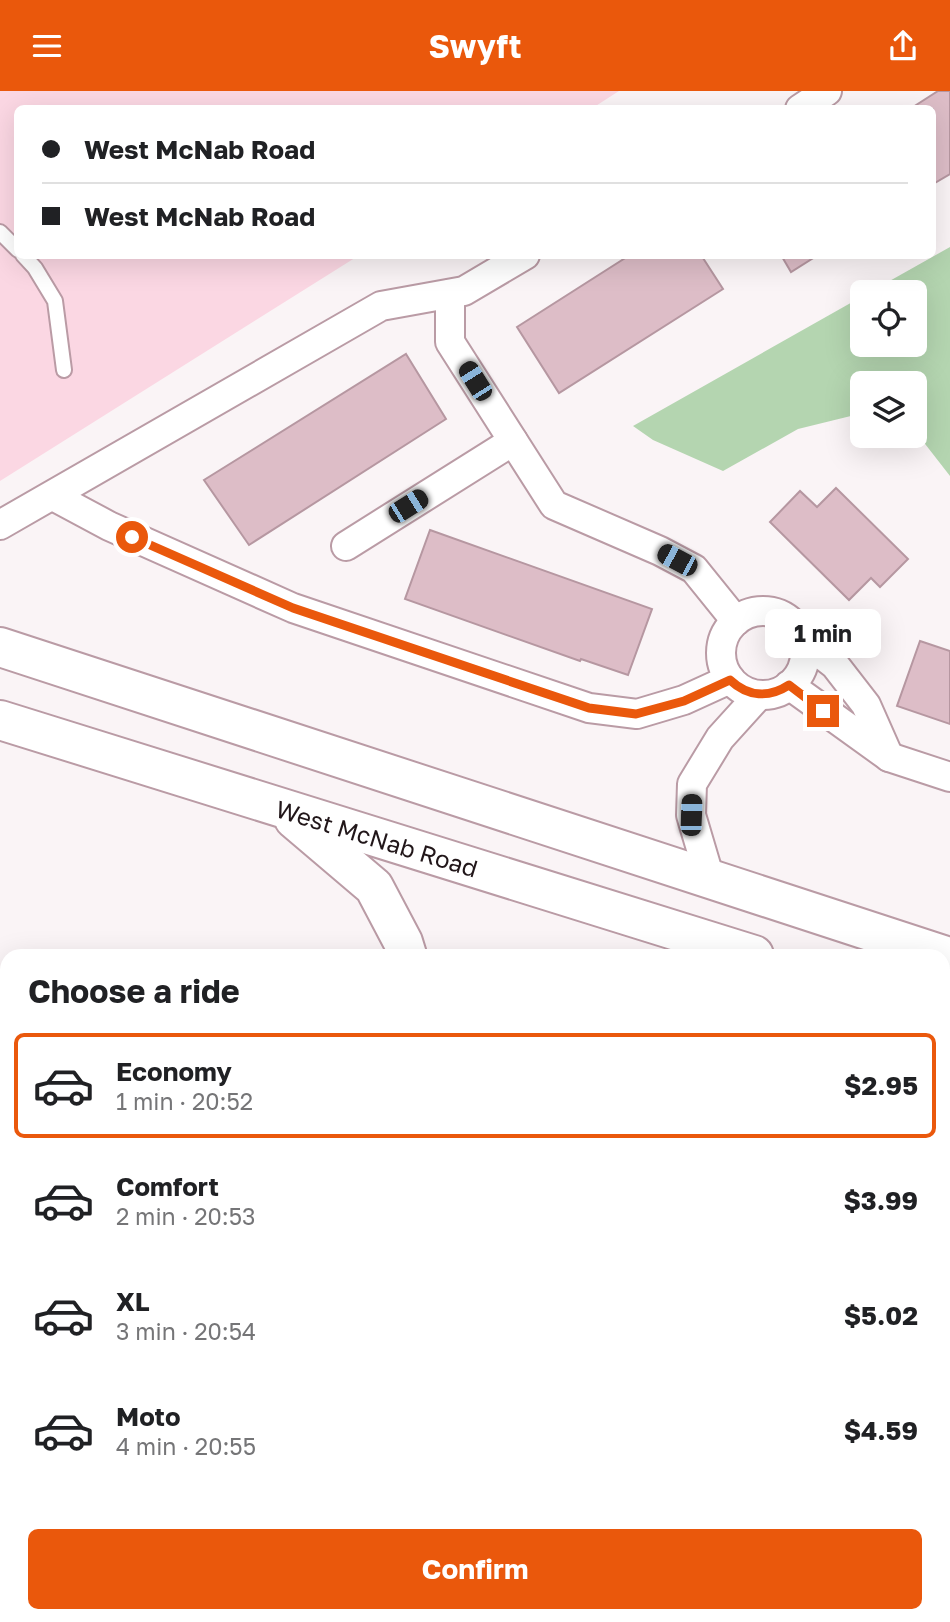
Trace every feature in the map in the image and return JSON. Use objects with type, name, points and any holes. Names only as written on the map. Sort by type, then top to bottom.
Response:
[{"type":"main road","points":[[0,647],[925,949]]},
{"type":"main road","name":"West McNab Road","points":[[0,720],[735,949]]},
{"type":"main road","points":[[282,808],[374,887],[405,949]]},
{"type":"street","points":[[806,105],[827,91]]},
{"type":"street","points":[[0,525],[381,306],[464,292],[518,259]]},
{"type":"street","points":[[450,294],[450,342],[554,505],[660,551],[694,569],[736,621]]},
{"type":"street","points":[[346,546],[513,441]]},
{"type":"street","points":[[53,496],[109,526],[293,608],[589,708],[636,714],[684,701],[730,680]]},
{"type":"street","points":[[761,611],[787,618],[797,628],[803,640],[805,652],[798,676],[789,685],[770,694],[759,695],[738,687],[724,669],[722,643],[727,630],[748,614],[761,611]]},
{"type":"street","points":[[803,640],[835,665],[866,705],[888,758]]},
{"type":"street","points":[[789,685],[888,758],[950,777]]},
{"type":"street","points":[[710,879],[691,815],[692,784],[720,738],[759,695]]},
{"type":"lane","points":[[0,232],[14,246]]},
{"type":"lane","points":[[27,259],[55,301],[64,370]]},
{"type":"shaded area","points":[[0,91],[619,91],[597,105],[14,105],[14,259],[353,259],[0,481]]},
{"type":"shaded area","points":[[950,247],[950,476],[927,446],[927,371],[850,371],[850,416],[798,429],[723,471],[653,440],[633,426],[850,303],[850,357],[927,357],[927,280],[891,280],[929,259],[936,259],[936,255]]},
{"type":"building","points":[[938,91],[950,91],[950,174],[936,182],[936,105],[916,105]]},
{"type":"building","points":[[624,259],[704,259],[723,289],[559,393],[517,327]]},
{"type":"building","points":[[783,259],[812,259],[791,272]]},
{"type":"building","points":[[406,354],[446,419],[249,545],[204,480]]},
{"type":"building","points":[[836,488],[908,559],[880,587],[871,578],[849,600],[770,522],[800,491],[817,507]]},
{"type":"building","points":[[430,530],[652,609],[628,675],[581,659],[580,661],[405,599]]},
{"type":"building","points":[[920,641],[950,651],[950,724],[897,706]]},
{"type":"route","points":[[132,537],[293,608],[589,708],[636,714],[684,701],[730,680],[738,687],[759,695],[780,691],[789,685],[823,711]]}]
